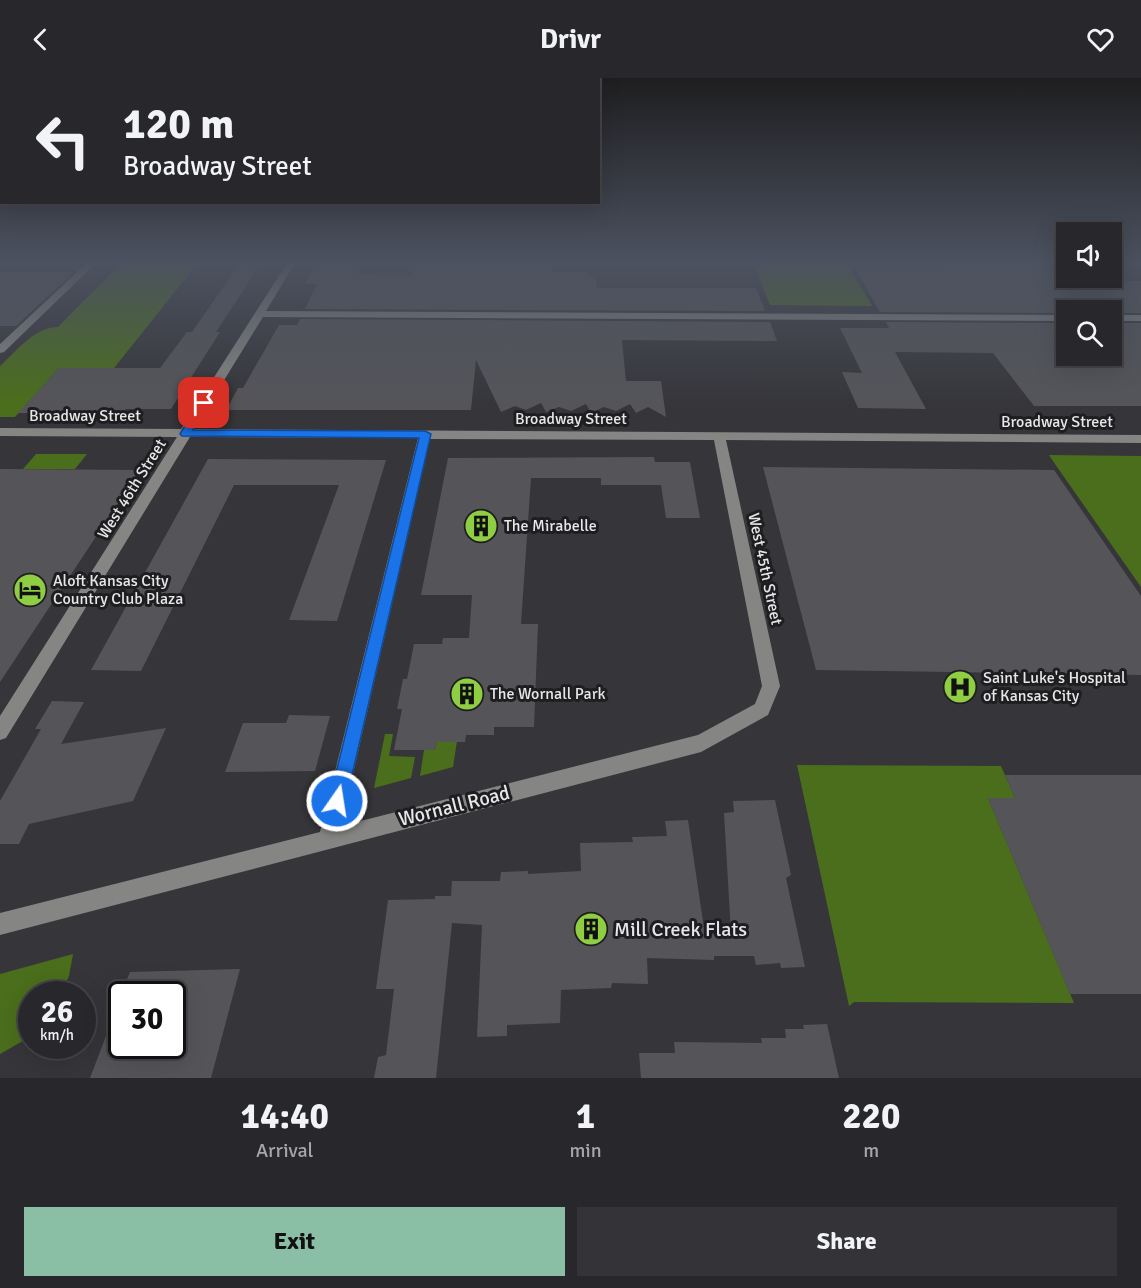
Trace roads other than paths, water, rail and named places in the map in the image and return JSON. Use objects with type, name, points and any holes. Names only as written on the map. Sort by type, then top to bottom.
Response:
[{"type":"street","points":[[0,350],[43,310]]},
{"type":"street","name":"West 46th Street","points":[[0,732],[262,310]]},
{"type":"street","points":[[259,314],[1056,318]]},
{"type":"street","points":[[1122,318],[1141,318]]},
{"type":"street","name":"Broadway Street","points":[[0,432],[1141,439]]},
{"type":"street","points":[[328,838],[425,434]]},
{"type":"street","name":"West 45th Street","points":[[719,436],[771,686],[762,709]]},
{"type":"street","name":"Wornall Road","points":[[0,924],[701,743],[762,709]]},
{"type":"place","name":"The Mirabelle","points":[[481,526]]},
{"type":"place","name":"Aloft Kansas City Country Club Plaza","points":[[30,590]]},
{"type":"place","name":"Saint Luke's Hospital of Kansas City","points":[[960,687]]},
{"type":"place","name":"The Wornall Park","points":[[467,694]]},
{"type":"place","name":"Mill Creek Flats","points":[[591,929]]}]
